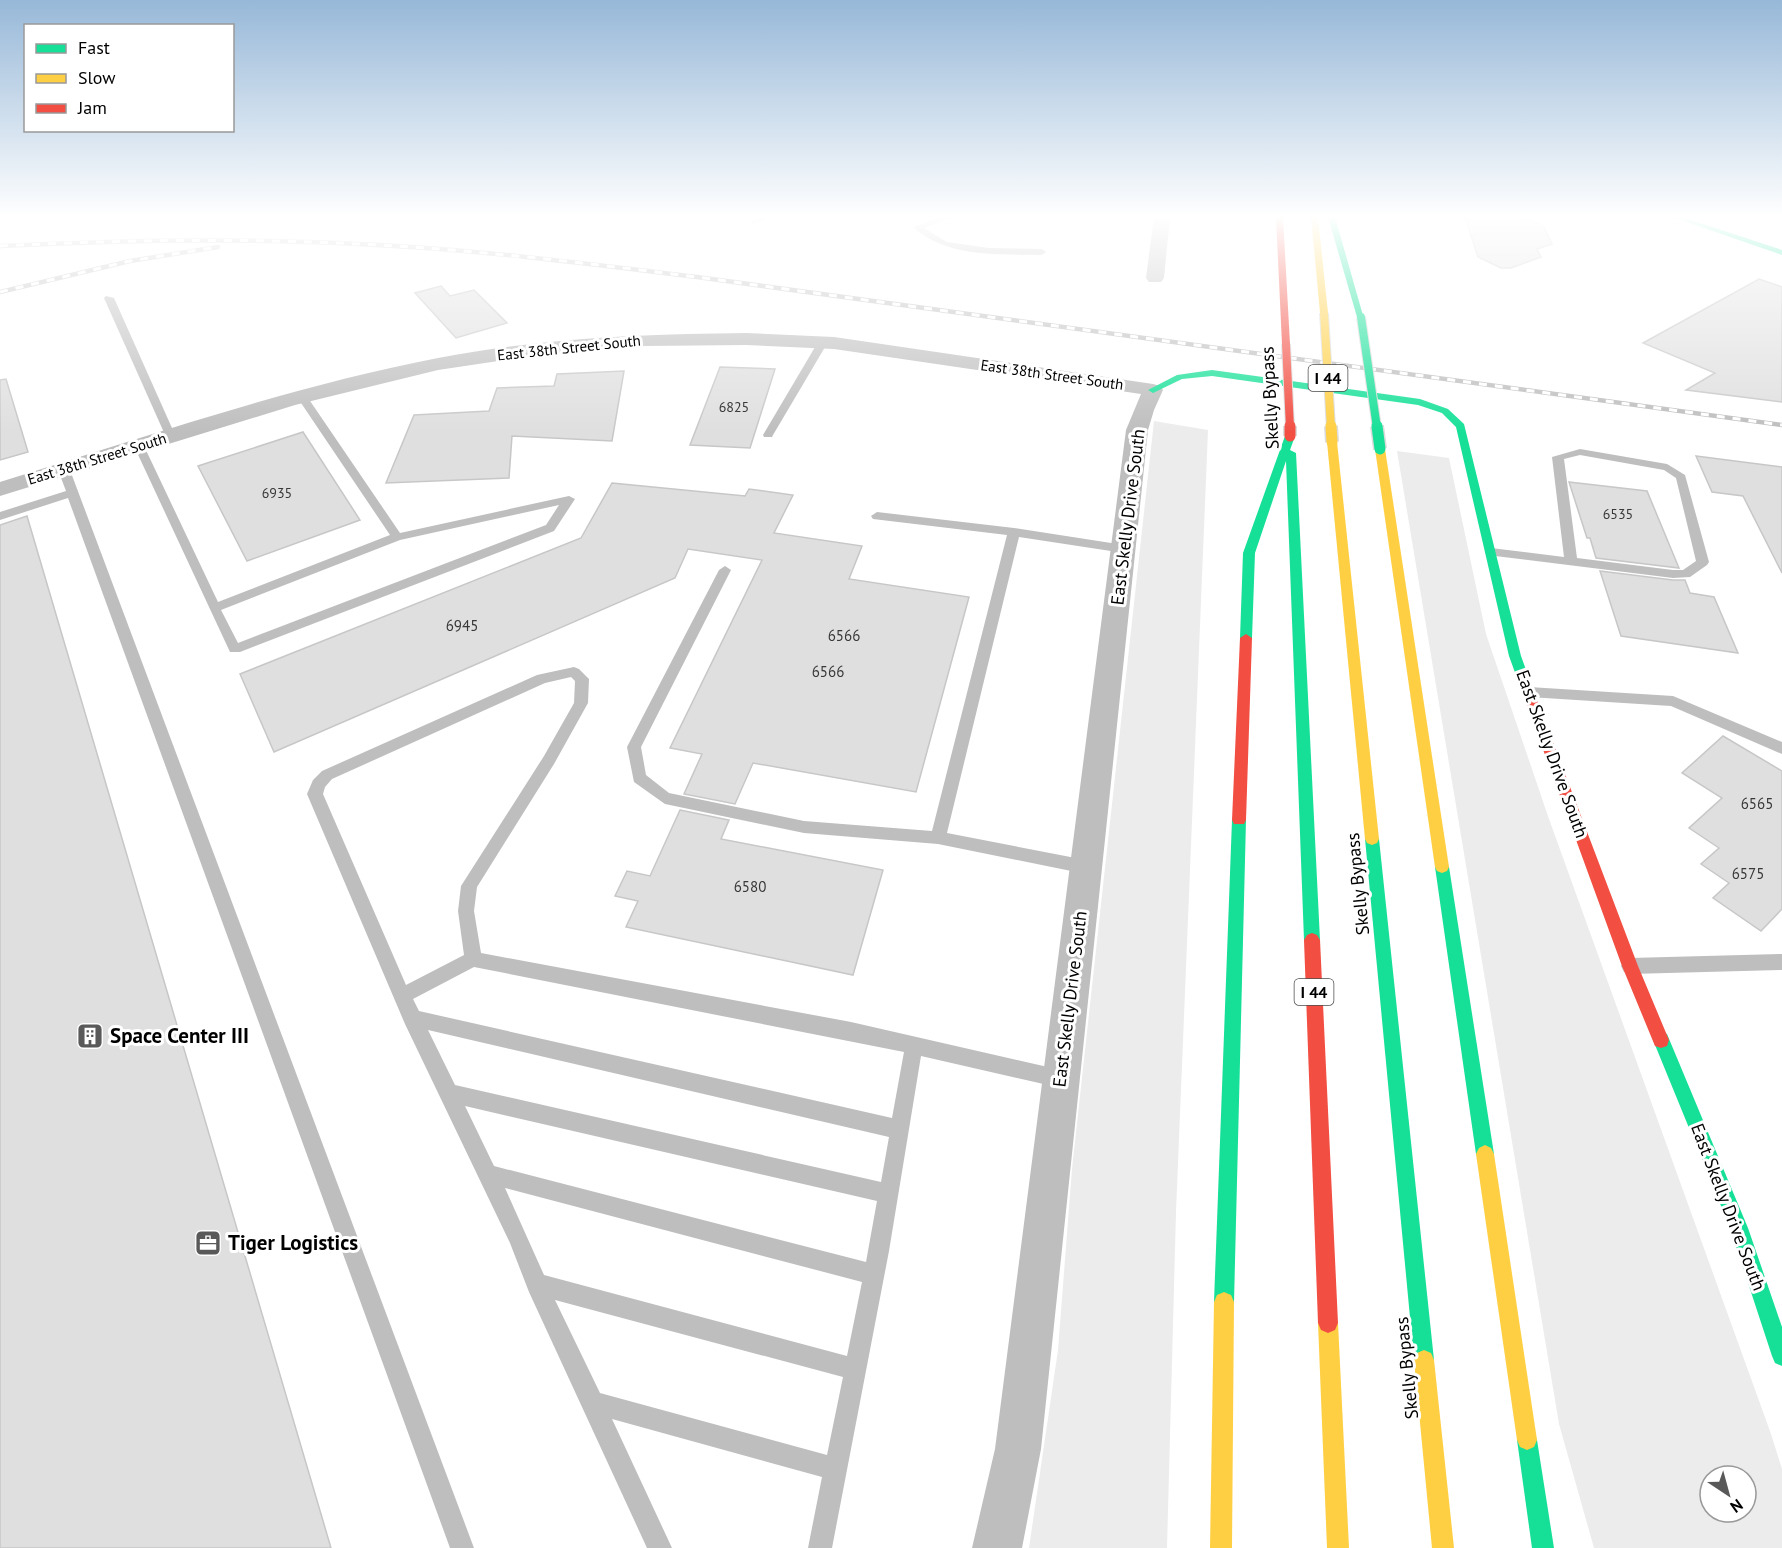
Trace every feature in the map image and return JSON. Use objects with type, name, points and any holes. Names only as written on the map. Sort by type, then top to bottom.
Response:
[{"type":"main road","name":"Skelly Bypass","points":[[1283,289],[1338,1548]]},
{"type":"main road","name":"Skelly Bypass","points":[[1322,289],[1332,442],[1443,1548]]},
{"type":"main road","points":[[1352,289],[1360,317],[1543,1548]]},
{"type":"main road","name":"East Skelly Drive South","points":[[1153,390],[1180,377],[1212,373],[1420,402],[1445,411],[1461,426],[1515,656],[1630,966],[1740,1228],[1782,1356]]},
{"type":"main road","points":[[1221,1548],[1224,1242],[1249,553],[1290,436]]},
{"type":"street","name":"East 38th Street South","points":[[0,489],[302,397],[438,364],[545,348],[644,340],[746,339],[823,342],[1153,390]]},
{"type":"street","name":"East Skelly Drive South","points":[[997,1548],[1018,1449],[1137,430],[1143,410],[1153,390]]},
{"type":"lane","points":[[109,298],[171,437]]},
{"type":"lane","points":[[768,435],[823,342]]},
{"type":"lane","points":[[302,397],[397,537]]},
{"type":"lane","points":[[139,446],[214,608],[236,649],[550,528],[569,499],[397,537],[214,608]]},
{"type":"lane","points":[[1491,552],[1686,574],[1695,570],[1703,561],[1681,477],[1667,467],[1580,452],[1558,457],[1571,561]]},
{"type":"lane","points":[[64,470],[462,1548]]},
{"type":"lane","points":[[0,516],[72,493]]},
{"type":"lane","points":[[877,516],[1014,532],[1124,549]]},
{"type":"lane","points":[[938,838],[1014,532]]},
{"type":"lane","points":[[725,570],[634,747],[639,778],[665,798],[792,824],[938,838],[1086,867]]},
{"type":"lane","points":[[473,959],[466,911],[469,886],[549,760],[581,703],[582,679],[574,672],[542,679],[327,775],[318,784],[315,794],[411,1018],[518,1237],[537,1284],[660,1548]]},
{"type":"lane","points":[[1529,692],[1673,701],[1782,748]]},
{"type":"lane","points":[[402,996],[473,959],[851,1031],[1061,1078]]},
{"type":"lane","points":[[1630,966],[1782,962]]},
{"type":"lane","points":[[411,1018],[900,1130]]},
{"type":"lane","points":[[820,1548],[874,1275],[914,1045]]},
{"type":"lane","points":[[448,1093],[889,1194]]},
{"type":"lane","points":[[488,1174],[874,1275]]},
{"type":"lane","points":[[537,1284],[856,1369]]},
{"type":"lane","points":[[594,1403],[835,1469]]},
{"type":"shaded area","points":[[1154,421],[1208,430],[1176,1212],[1167,1548],[1029,1548],[1058,1350],[1072,1169]]},
{"type":"shaded area","points":[[1397,451],[1449,458],[1486,634],[1549,819],[1782,1469],[1782,1548],[1594,1548],[1559,1424]]},
{"type":"building","points":[[429,289],[444,289],[450,296],[474,290],[507,323],[456,338],[415,293]]},
{"type":"building","points":[[1740,289],[1782,289],[1782,402],[1686,390],[1715,373],[1643,343]]},
{"type":"building","points":[[720,367],[775,369],[750,448],[690,445]]},
{"type":"building","points":[[624,371],[612,441],[512,436],[509,478],[386,483],[414,415],[489,411],[497,388],[554,386],[557,374]]},
{"type":"building","points":[[6,379],[28,452],[0,460],[0,380]]},
{"type":"building","points":[[303,432],[360,520],[247,561],[198,466]]},
{"type":"building","points":[[1696,456],[1782,467],[1782,573],[1743,496],[1712,492]]},
{"type":"building","points":[[1569,482],[1647,491],[1679,568],[1596,558]]},
{"type":"building","points":[[612,483],[745,496],[749,489],[793,495],[774,533],[862,546],[849,579],[969,597],[916,792],[753,763],[735,804],[684,794],[702,754],[670,748],[762,560],[688,549],[675,578],[274,752],[240,674],[581,538]]},
{"type":"building","name":"Space Center III","points":[[27,516],[331,1548],[0,1548],[0,525]]},
{"type":"building","points":[[1600,571],[1685,580],[1690,593],[1714,597],[1738,653],[1621,636]]},
{"type":"building","points":[[1723,736],[1782,771],[1782,909],[1761,931],[1713,898],[1729,883],[1701,864],[1719,848],[1689,828],[1722,798],[1682,773]]},
{"type":"building","points":[[680,810],[729,820],[721,839],[883,870],[853,975],[626,927],[638,901],[615,896],[627,871],[650,876]]},
{"type":"railway","points":[[0,292],[12,289]]},
{"type":"railway","points":[[787,289],[1782,425]]},
{"type":"traffic: fast","points":[[1353,289],[1361,317]]},
{"type":"traffic: fast","points":[[1361,317],[1380,449]]},
{"type":"traffic: fast","points":[[1153,390],[1180,377],[1212,373],[1420,402],[1445,411],[1461,426],[1515,656],[1531,700]]},
{"type":"traffic: fast","points":[[1246,638],[1249,553],[1290,436]]},
{"type":"traffic: fast","points":[[1291,453],[1312,940]]},
{"type":"traffic: fast","points":[[1224,1302],[1239,820]]},
{"type":"traffic: fast","points":[[1372,839],[1424,1360]]},
{"type":"traffic: fast","points":[[1442,867],[1485,1154]]},
{"type":"traffic: fast","points":[[1661,1040],[1739,1228],[1782,1356]]},
{"type":"traffic: fast","points":[[1527,1440],[1543,1548]]},
{"type":"traffic: slow","points":[[1322,289],[1324,313]]},
{"type":"traffic: slow","points":[[1324,313],[1332,442]]},
{"type":"traffic: slow","points":[[1332,442],[1372,839]]},
{"type":"traffic: slow","points":[[1380,449],[1442,867]]},
{"type":"traffic: slow","points":[[1485,1154],[1527,1440]]},
{"type":"traffic: slow","points":[[1221,1548],[1224,1302]]},
{"type":"traffic: slow","points":[[1328,1323],[1338,1548]]},
{"type":"traffic: slow","points":[[1424,1360],[1443,1548]]},
{"type":"traffic: jam","points":[[1283,289],[1286,344]]},
{"type":"traffic: jam","points":[[1286,344],[1290,436]]},
{"type":"traffic: jam","points":[[1239,820],[1246,638]]},
{"type":"traffic: jam","points":[[1531,700],[1630,966],[1661,1040]]},
{"type":"traffic: jam","points":[[1312,940],[1328,1323]]},
{"type":"place","name":"Space Center III","points":[[90,1036]]},
{"type":"place","name":"Tiger Logistics","points":[[208,1243]]}]
